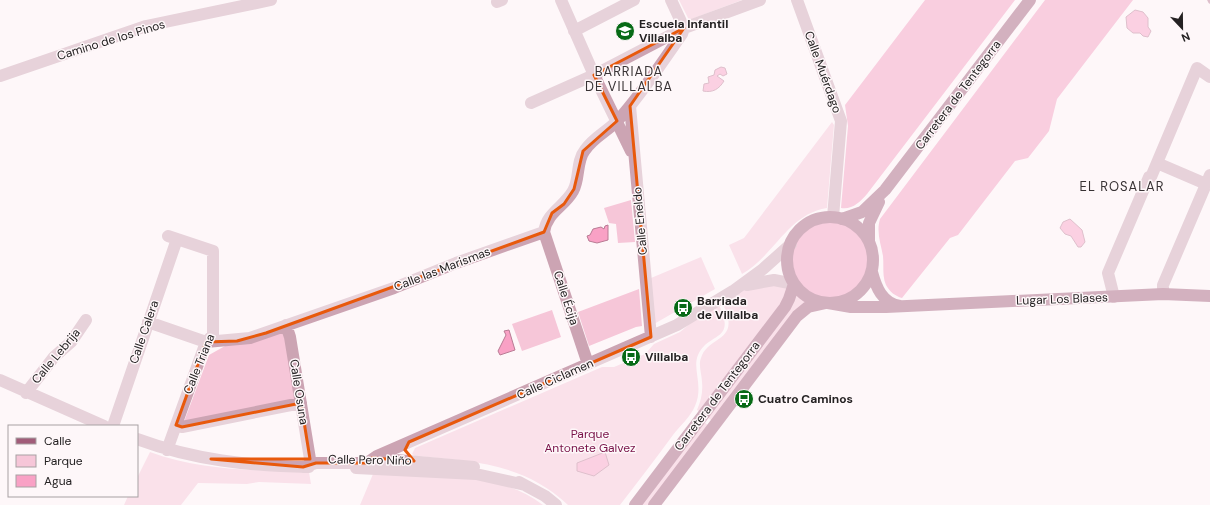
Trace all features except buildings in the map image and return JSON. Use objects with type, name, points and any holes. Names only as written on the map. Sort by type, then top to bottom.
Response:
[{"type":"main road","name":"Carretera de Tentegorra","points":[[870,243],[870,217],[885,190],[1030,0]]},
{"type":"main road","name":"Carretera de Tentegorra","points":[[837,218],[862,212],[885,190]]},
{"type":"main road","points":[[837,218],[858,228],[870,243],[873,257],[872,272],[866,285],[855,295],[843,301],[827,303],[808,297],[794,284],[788,265],[790,244],[798,233],[808,224],[820,219],[837,218]]},
{"type":"main road","name":"Lugar Los Blases","points":[[872,272],[878,289],[886,300],[896,305],[913,306]]},
{"type":"main road","name":"Carretera de Tentegorra","points":[[635,505],[785,307],[794,284]]},
{"type":"main road","name":"Lugar Los Blases","points":[[827,303],[851,307],[913,306],[1163,294],[1210,296]]},
{"type":"main road","name":"Carretera de Tentegorra","points":[[654,505],[797,316],[808,307],[827,303]]},
{"type":"street","name":"Camino de los Pinos","points":[[0,76],[146,26],[271,0]]},
{"type":"street","points":[[561,0],[594,75],[635,160]]},
{"type":"street","points":[[574,31],[634,0]]},
{"type":"street","points":[[544,232],[546,222],[552,213],[564,204],[574,189],[584,151],[599,134],[617,121],[630,106],[682,34],[684,28],[671,0]]},
{"type":"street","points":[[531,103],[594,75],[684,28],[760,0]]},
{"type":"street","name":"Calle Muérdago","points":[[797,0],[841,121],[837,218]]},
{"type":"street","points":[[1114,297],[1108,273],[1149,177],[1151,177],[1197,68],[1210,77]]},
{"type":"street","name":"Calle Eneldo","points":[[630,106],[651,337]]},
{"type":"street","points":[[1157,163],[1208,179],[1163,284],[1163,294]]},
{"type":"street","name":"Calle las Marismas","points":[[206,342],[250,338],[394,288],[456,263],[544,232]]},
{"type":"street","name":"Calle Écija","points":[[544,232],[588,364]]},
{"type":"street","name":"Calle Calera","points":[[113,425],[148,322],[172,237]]},
{"type":"street","name":"Calle Triana","points":[[167,450],[206,342],[213,335],[213,251],[172,237]]},
{"type":"street","name":"Calle Ciclamen","points":[[372,458],[677,325],[733,291],[763,269],[790,244]]},
{"type":"street","name":"Calle Ciclamen","points":[[733,291],[767,280],[780,280],[794,284]]},
{"type":"street","name":"Calle Lebrija","points":[[26,393],[54,357],[71,342],[86,320]]},
{"type":"street","points":[[148,322],[206,342]]},
{"type":"street","name":"Calle Osuna","points":[[286,326],[290,337],[301,402],[306,463]]},
{"type":"street","points":[[0,380],[26,393],[102,425]]},
{"type":"street","points":[[176,425],[182,427],[301,402]]},
{"type":"street","name":"Calle Pero Niño","points":[[138,439],[167,450],[249,465],[306,463],[459,473],[492,477],[525,485]]},
{"type":"street","points":[[409,442],[406,452],[410,459],[414,461]]},
{"type":"street","points":[[306,463],[367,463],[372,458]]},
{"type":"street","name":"Calle Pero Niño","points":[[372,458],[456,464],[485,469],[525,485],[556,505]]},
{"type":"highlighted area","points":[[684,28],[630,106],[651,337],[409,442],[405,450],[414,461],[372,458],[367,463],[316,463],[303,467],[211,459],[310,459],[301,403],[182,427],[176,425],[206,342],[237,341],[266,333],[544,232],[552,213],[564,204],[574,189],[583,151],[617,121],[594,75]]},
{"type":"green space","points":[[679,0],[742,0],[689,20]]},
{"type":"green space","points":[[832,122],[834,125],[827,208],[813,212],[802,218],[782,236],[763,257],[742,274],[729,245],[744,238]]},
{"type":"green space","points":[[631,200],[635,242],[618,243],[616,224],[609,223],[604,208]]},
{"type":"green space","points":[[701,257],[715,289],[654,324],[651,278]]},
{"type":"green space","points":[[794,284],[816,301],[715,423],[697,410],[701,400],[702,389],[700,367],[701,358],[705,350],[727,331],[729,323],[727,313],[720,299],[749,285]]},
{"type":"green space","points":[[639,289],[642,326],[589,346],[578,312]]},
{"type":"green space","name":"Parque Antonete Galvez","points":[[717,301],[723,314],[725,324],[720,335],[708,342],[698,355],[696,366],[698,392],[695,406],[620,505],[568,505],[551,491],[534,480],[515,472],[477,463],[415,456],[412,454],[415,448],[602,367],[614,367],[645,354],[654,344],[680,332]]},
{"type":"green space","points":[[552,310],[561,337],[522,351],[512,324]]},
{"type":"green space","points":[[288,331],[301,403],[182,427],[209,355],[225,346]]},
{"type":"green space","points":[[700,419],[712,428],[654,505],[635,505]]},
{"type":"green space","points":[[150,452],[189,463],[209,466],[248,470],[309,472],[311,484],[259,482],[247,484],[198,483],[181,505],[124,505],[128,497],[138,497],[138,476]]},
{"type":"green space","points":[[373,474],[439,475],[483,480],[505,486],[525,494],[543,505],[360,505]]},
{"type":"shaded area","points":[[925,0],[1015,0],[867,194],[852,207],[841,208],[848,126],[845,105]]},
{"type":"shaded area","points":[[1045,0],[1133,0],[1057,99],[1049,131],[1028,158],[1015,161],[958,235],[950,238],[902,298],[897,296],[891,292],[886,285],[884,278],[883,256],[879,233],[880,219]]},
{"type":"shaded area","points":[[830,217],[838,218],[854,224],[866,236],[872,252],[872,268],[866,284],[854,296],[838,302],[830,303],[822,302],[806,296],[794,284],[788,268],[787,260],[788,252],[794,236],[806,224],[822,218]]},
{"type":"water","points":[[1135,10],[1143,12],[1148,18],[1148,27],[1151,31],[1148,37],[1143,36],[1140,33],[1133,33],[1127,28],[1126,17]]},
{"type":"water","points":[[721,67],[725,68],[727,74],[723,76],[720,74],[717,76],[724,81],[722,84],[713,91],[703,91],[704,84],[709,83],[708,77],[714,75],[715,70]]},
{"type":"water","points":[[1070,219],[1082,230],[1085,242],[1081,247],[1078,247],[1071,236],[1065,234],[1060,228],[1063,222]]},
{"type":"water","points":[[608,225],[608,240],[597,243],[589,241],[587,236],[590,235],[593,229],[601,227],[604,229],[605,226]]},
{"type":"water","points":[[509,330],[515,350],[500,355],[498,351],[506,335],[504,331]]},
{"type":"water","points":[[605,452],[609,465],[594,476],[577,471],[577,463]]},
{"type":"place","name":"Escuela Infantil Villalba","points":[[625,31]]},
{"type":"place","name":"Barriada de Villalba","points":[[683,308]]},
{"type":"place","name":"Villalba","points":[[631,357]]},
{"type":"place","name":"Cuatro Caminos","points":[[744,399]]},
{"type":"district","name":"BARRIADA DE VILLALBA","points":[[629,78]]},
{"type":"district","name":"EL ROSALAR","points":[[1122,186]]}]
